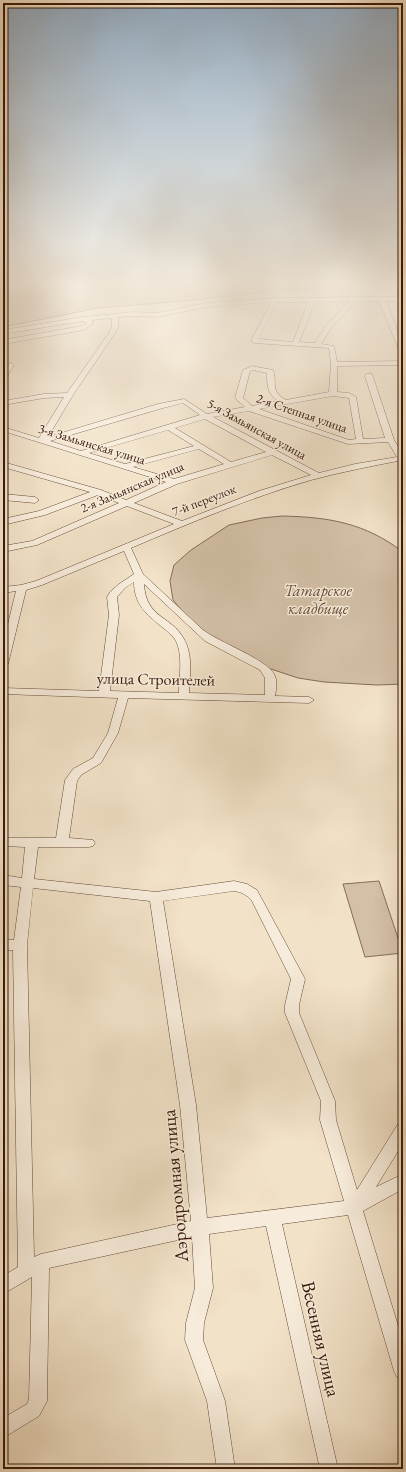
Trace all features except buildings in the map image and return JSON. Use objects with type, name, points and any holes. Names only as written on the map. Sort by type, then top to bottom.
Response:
[{"type":"street","points":[[40,441],[99,352]]},
{"type":"street","name":"2-я Степная улица","points":[[333,352],[333,394],[352,397],[360,441]]},
{"type":"street","points":[[334,364],[403,363]]},
{"type":"street","points":[[3,376],[11,365]]},
{"type":"street","name":"2-я Степная улица","points":[[286,403],[275,396],[270,387],[271,371],[250,368],[247,370],[239,398],[251,409],[348,442],[390,440]]},
{"type":"street","points":[[369,376],[390,440],[402,458]]},
{"type":"street","points":[[81,453],[170,428],[206,416],[333,394]]},
{"type":"street","points":[[3,403],[44,396],[69,395]]},
{"type":"street","name":"5-я Замьянская улица","points":[[40,441],[180,401],[188,403],[206,416],[316,475]]},
{"type":"street","points":[[170,428],[229,464]]},
{"type":"street","name":"3-я Замьянская улица","points":[[3,429],[127,466],[174,482]]},
{"type":"street","points":[[127,466],[198,446]]},
{"type":"street","name":"2-я Замьянская улица","points":[[3,549],[34,543],[174,482],[229,464],[273,452]]},
{"type":"street","name":"7-й переулок","points":[[3,590],[22,588],[56,576],[180,523],[242,499],[316,475],[353,466],[402,458]]},
{"type":"street","points":[[3,464],[98,492],[128,502],[180,523]]},
{"type":"street","points":[[3,522],[42,513],[98,492]]},
{"type":"street","points":[[3,497],[35,500]]},
{"type":"street","points":[[126,546],[140,575],[200,632],[209,639],[269,672],[272,679],[270,698]]},
{"type":"street","points":[[104,694],[114,615],[112,597],[113,594],[122,586],[140,575]]},
{"type":"street","points":[[140,575],[139,598],[143,606],[180,638],[184,672],[184,696]]},
{"type":"street","points":[[3,664],[22,588]]},
{"type":"street","name":"улица Строителей","points":[[3,691],[309,700]]},
{"type":"street","points":[[62,842],[71,780],[77,772],[97,760],[105,744],[113,733],[124,694]]},
{"type":"street","points":[[3,842],[89,843]]},
{"type":"street","points":[[3,1429],[33,1410],[38,1401],[20,945],[32,843]]},
{"type":"street","points":[[3,880],[156,897],[238,886],[248,890],[257,899],[298,979],[292,1006],[292,1013],[328,1101],[328,1120],[403,1371]]},
{"type":"street","name":"Аэродромная улица","points":[[156,897],[188,1105],[200,1227],[204,1288],[195,1323],[194,1340],[216,1401],[226,1469]]},
{"type":"street","points":[[3,945],[20,945]]},
{"type":"street","points":[[355,1207],[403,1129]]},
{"type":"street","points":[[3,1286],[33,1266],[200,1227],[355,1207],[403,1181]]},
{"type":"street","name":"Весенняя улица","points":[[272,1218],[329,1469]]},
{"type":"green space","name":"Татарское кладбище","points":[[282,516],[331,520],[360,528],[375,534],[403,552],[403,684],[377,685],[324,682],[298,678],[271,669],[237,652],[205,633],[185,615],[173,600],[170,581],[174,565],[191,550],[229,525],[262,518]]},
{"type":"green space","points":[[379,881],[403,953],[365,957],[343,884]]}]
